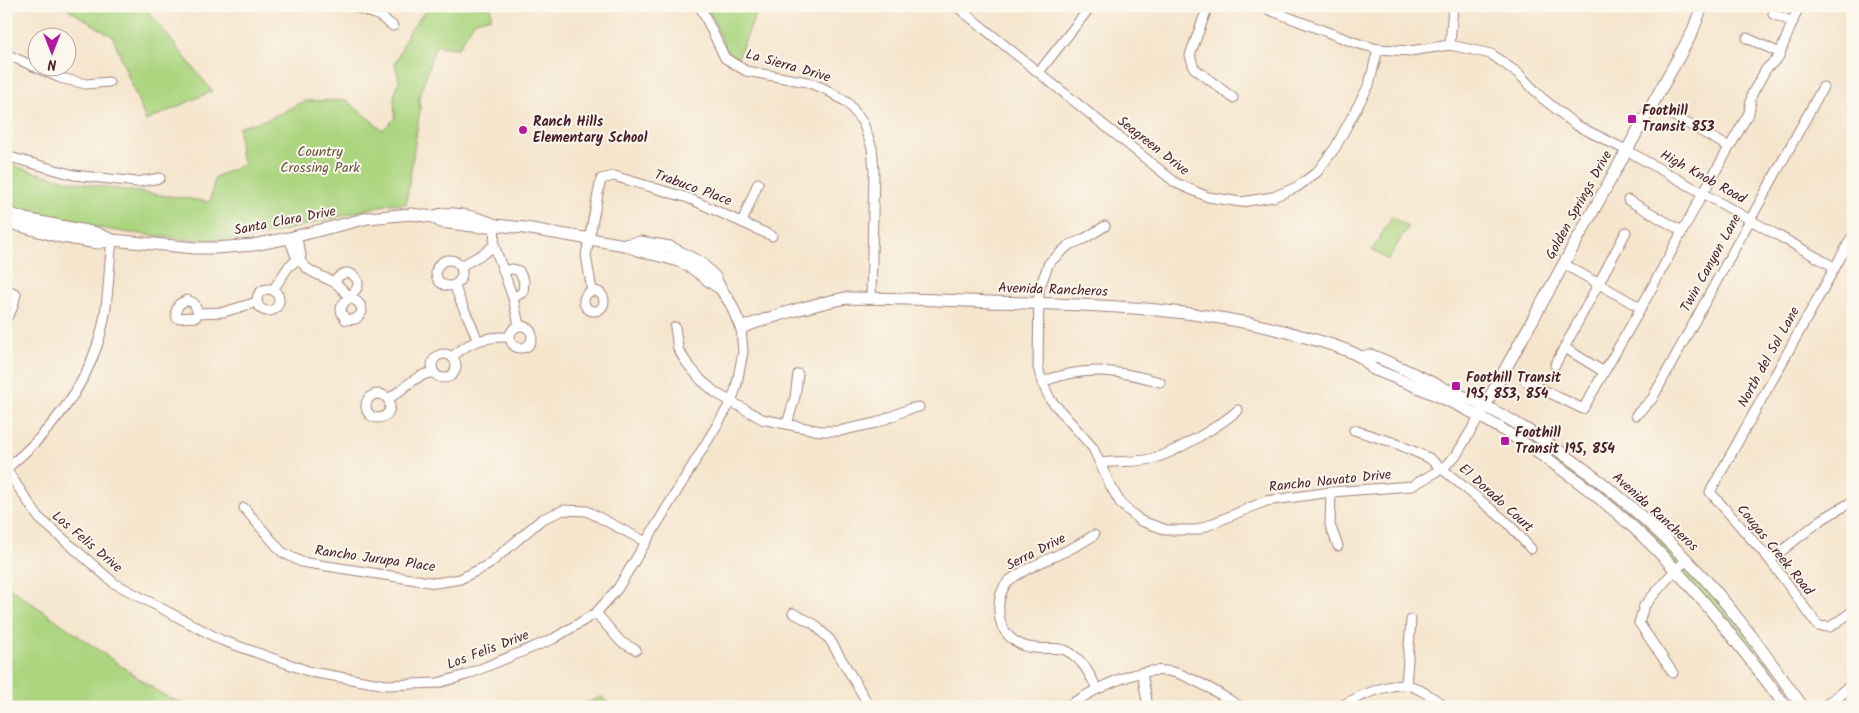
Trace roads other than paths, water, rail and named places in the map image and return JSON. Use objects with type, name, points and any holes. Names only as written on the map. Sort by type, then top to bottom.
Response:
[{"type":"main road","name":"Golden Springs Drive","points":[[1479,417],[1692,33],[1702,6]]},
{"type":"main road","points":[[6,212],[26,219],[96,233],[112,240]]},
{"type":"main road","name":"Santa Clara Drive","points":[[112,240],[195,248],[253,245],[368,218],[411,214],[433,217],[441,222],[481,227],[495,225],[525,228],[625,245],[637,251],[684,263],[709,283],[720,288],[731,304],[741,328]]},
{"type":"main road","points":[[6,222],[57,236],[97,243],[112,240]]},
{"type":"main road","name":"Avenida Rancheros","points":[[741,328],[815,304],[846,298],[871,298],[1136,308],[1224,319],[1282,330],[1323,342],[1361,358],[1373,369],[1479,417],[1512,436],[1589,492],[1633,528],[1675,570],[1714,615],[1786,707]]},
{"type":"main road","name":"Avenida Rancheros","points":[[1361,358],[1371,355],[1485,406],[1561,454],[1612,492],[1650,524],[1687,560],[1740,621],[1803,707]]},
{"type":"main road","points":[[1825,707],[1853,684]]},
{"type":"main road","points":[[1847,707],[1853,702]]},
{"type":"street","points":[[353,6],[378,15],[393,26]]},
{"type":"street","name":"La Sierra Drive","points":[[700,6],[724,58],[746,71],[807,82],[825,89],[848,102],[863,123],[872,148],[874,170],[871,298]]},
{"type":"street","points":[[1038,72],[1091,6]]},
{"type":"street","points":[[1208,6],[1190,55],[1194,68],[1233,98]]},
{"type":"street","name":"High Knob Road","points":[[1259,6],[1356,44],[1378,49],[1410,51],[1450,45],[1491,54],[1519,74],[1542,98],[1576,125],[1703,192],[1834,267]]},
{"type":"street","points":[[1450,45],[1453,6]]},
{"type":"street","points":[[1525,381],[1583,409],[1749,113],[1752,94],[1766,69],[1778,58],[1799,6]]},
{"type":"street","name":"Seagreen Drive","points":[[958,7],[1176,184],[1208,197],[1241,202],[1272,196],[1297,187],[1317,172],[1335,148],[1370,85],[1378,49]]},
{"type":"street","points":[[1773,14],[1793,22]]},
{"type":"street","points":[[1747,38],[1780,53]]},
{"type":"street","points":[[6,54],[60,78],[86,84],[110,82]]},
{"type":"street","name":"Twin Canyon Lane","points":[[1636,416],[1652,399],[1823,87]]},
{"type":"street","points":[[1674,116],[1729,147]]},
{"type":"street","points":[[6,156],[74,175],[136,182],[160,178]]},
{"type":"street","name":"Trabuco Place","points":[[589,239],[601,179],[614,176],[688,198],[772,236]]},
{"type":"street","points":[[742,222],[758,183]]},
{"type":"street","points":[[1628,200],[1682,231]]},
{"type":"street","points":[[495,225],[494,245],[513,298],[519,325]]},
{"type":"street","name":"Rancho Navato Drive","points":[[1105,226],[1084,239],[1069,245],[1049,262],[1039,289],[1038,367],[1042,382],[1050,398],[1093,448],[1110,485],[1122,504],[1141,521],[1167,530],[1197,530],[1266,501],[1331,492],[1412,486],[1443,468],[1457,454],[1479,417]]},
{"type":"street","points":[[1555,365],[1626,232]]},
{"type":"street","name":"North del Sol Lane","points":[[1710,492],[1853,235]]},
{"type":"street","points":[[292,237],[301,255],[300,259],[307,269],[334,282],[350,298],[357,286],[354,275],[350,273],[341,274],[334,282]]},
{"type":"street","points":[[589,239],[586,255],[592,291]]},
{"type":"street","points":[[6,469],[46,433],[72,397],[89,366],[98,342],[104,315],[112,240]]},
{"type":"street","points":[[461,266],[486,252],[494,245]]},
{"type":"street","points":[[273,290],[289,266],[300,259]]},
{"type":"street","points":[[448,259],[461,266],[462,277],[454,285],[441,283],[436,274],[437,268],[443,260],[448,259]]},
{"type":"street","points":[[1564,264],[1641,308]]},
{"type":"street","points":[[504,270],[513,269],[519,271],[524,281],[523,292],[513,298]]},
{"type":"street","points":[[454,285],[457,296],[470,319],[477,340]]},
{"type":"street","points":[[6,289],[16,294],[12,309],[6,319]]},
{"type":"street","points":[[265,289],[273,290],[279,298],[274,309],[262,309],[257,302],[257,297],[265,289]]},
{"type":"street","points":[[198,313],[224,312],[257,302]]},
{"type":"street","points":[[519,325],[528,328],[531,332],[532,341],[529,345],[520,349],[511,343],[510,337],[511,332],[519,325]]},
{"type":"street","points":[[675,327],[678,349],[701,380],[731,402],[762,419],[820,431],[839,431],[876,423],[909,409],[919,407]]},
{"type":"street","name":"Los Felis Drive","points":[[6,469],[39,518],[114,584],[220,640],[312,672],[386,685],[438,683],[466,675],[553,639],[596,613],[618,588],[731,402],[736,388],[743,352],[741,328]]},
{"type":"street","points":[[452,357],[462,348],[477,340],[510,337]]},
{"type":"street","points":[[1565,348],[1604,372]]},
{"type":"street","points":[[388,399],[397,394],[412,380],[427,373],[434,372],[442,377],[452,375],[456,367],[452,357],[440,354],[435,357],[432,368],[434,372]]},
{"type":"street","points":[[1042,382],[1073,372],[1090,371],[1124,373],[1160,382]]},
{"type":"street","points":[[787,424],[795,397],[798,374]]},
{"type":"street","points":[[1101,463],[1140,461],[1164,455],[1221,424],[1238,410]]},
{"type":"street","name":"El Dorado Court","points":[[1354,430],[1413,449],[1443,468],[1509,524],[1531,549]]},
{"type":"street","points":[[1331,492],[1330,525],[1338,546]]},
{"type":"street","name":"Cougas Creek Road","points":[[1710,492],[1770,560],[1818,626],[1830,627],[1853,611]]},
{"type":"street","points":[[1770,560],[1821,520],[1853,501]]},
{"type":"street","name":"Rancho Jurupa Place","points":[[244,508],[282,552],[300,562],[436,583],[460,579],[488,565],[542,519],[564,510],[587,511],[646,542]]},
{"type":"street","name":"Serra Drive","points":[[1094,535],[1079,546],[1024,572],[1008,582],[998,601],[999,621],[1007,636],[1020,644],[1036,648],[1058,647],[1072,654],[1086,668],[1096,688]]},
{"type":"street","points":[[1673,673],[1639,623],[1644,606],[1675,570],[1687,560]]},
{"type":"street","points":[[596,613],[621,642],[636,650]]},
{"type":"street","points":[[793,613],[814,624],[830,640],[870,707]]},
{"type":"street","points":[[1406,685],[1411,620]]},
{"type":"street","points":[[1066,707],[1096,688],[1122,678],[1158,670],[1175,673],[1196,682],[1242,707]]},
{"type":"street","points":[[1142,673],[1148,707]]},
{"type":"street","points":[[1338,707],[1374,690],[1406,685],[1436,699],[1446,707]]},
{"type":"place","name":"Foothill Transit 853","points":[[1632,119]]},
{"type":"place","name":"Ranch Hills Elementary School","points":[[523,130]]},
{"type":"place","name":"Foothill Transit 195, 853, 854","points":[[1456,386]]},
{"type":"place","name":"Foothill Transit 195, 854","points":[[1505,441]]},
{"type":"park label","name":"Country Crossing Park","points":[[320,160]]}]
